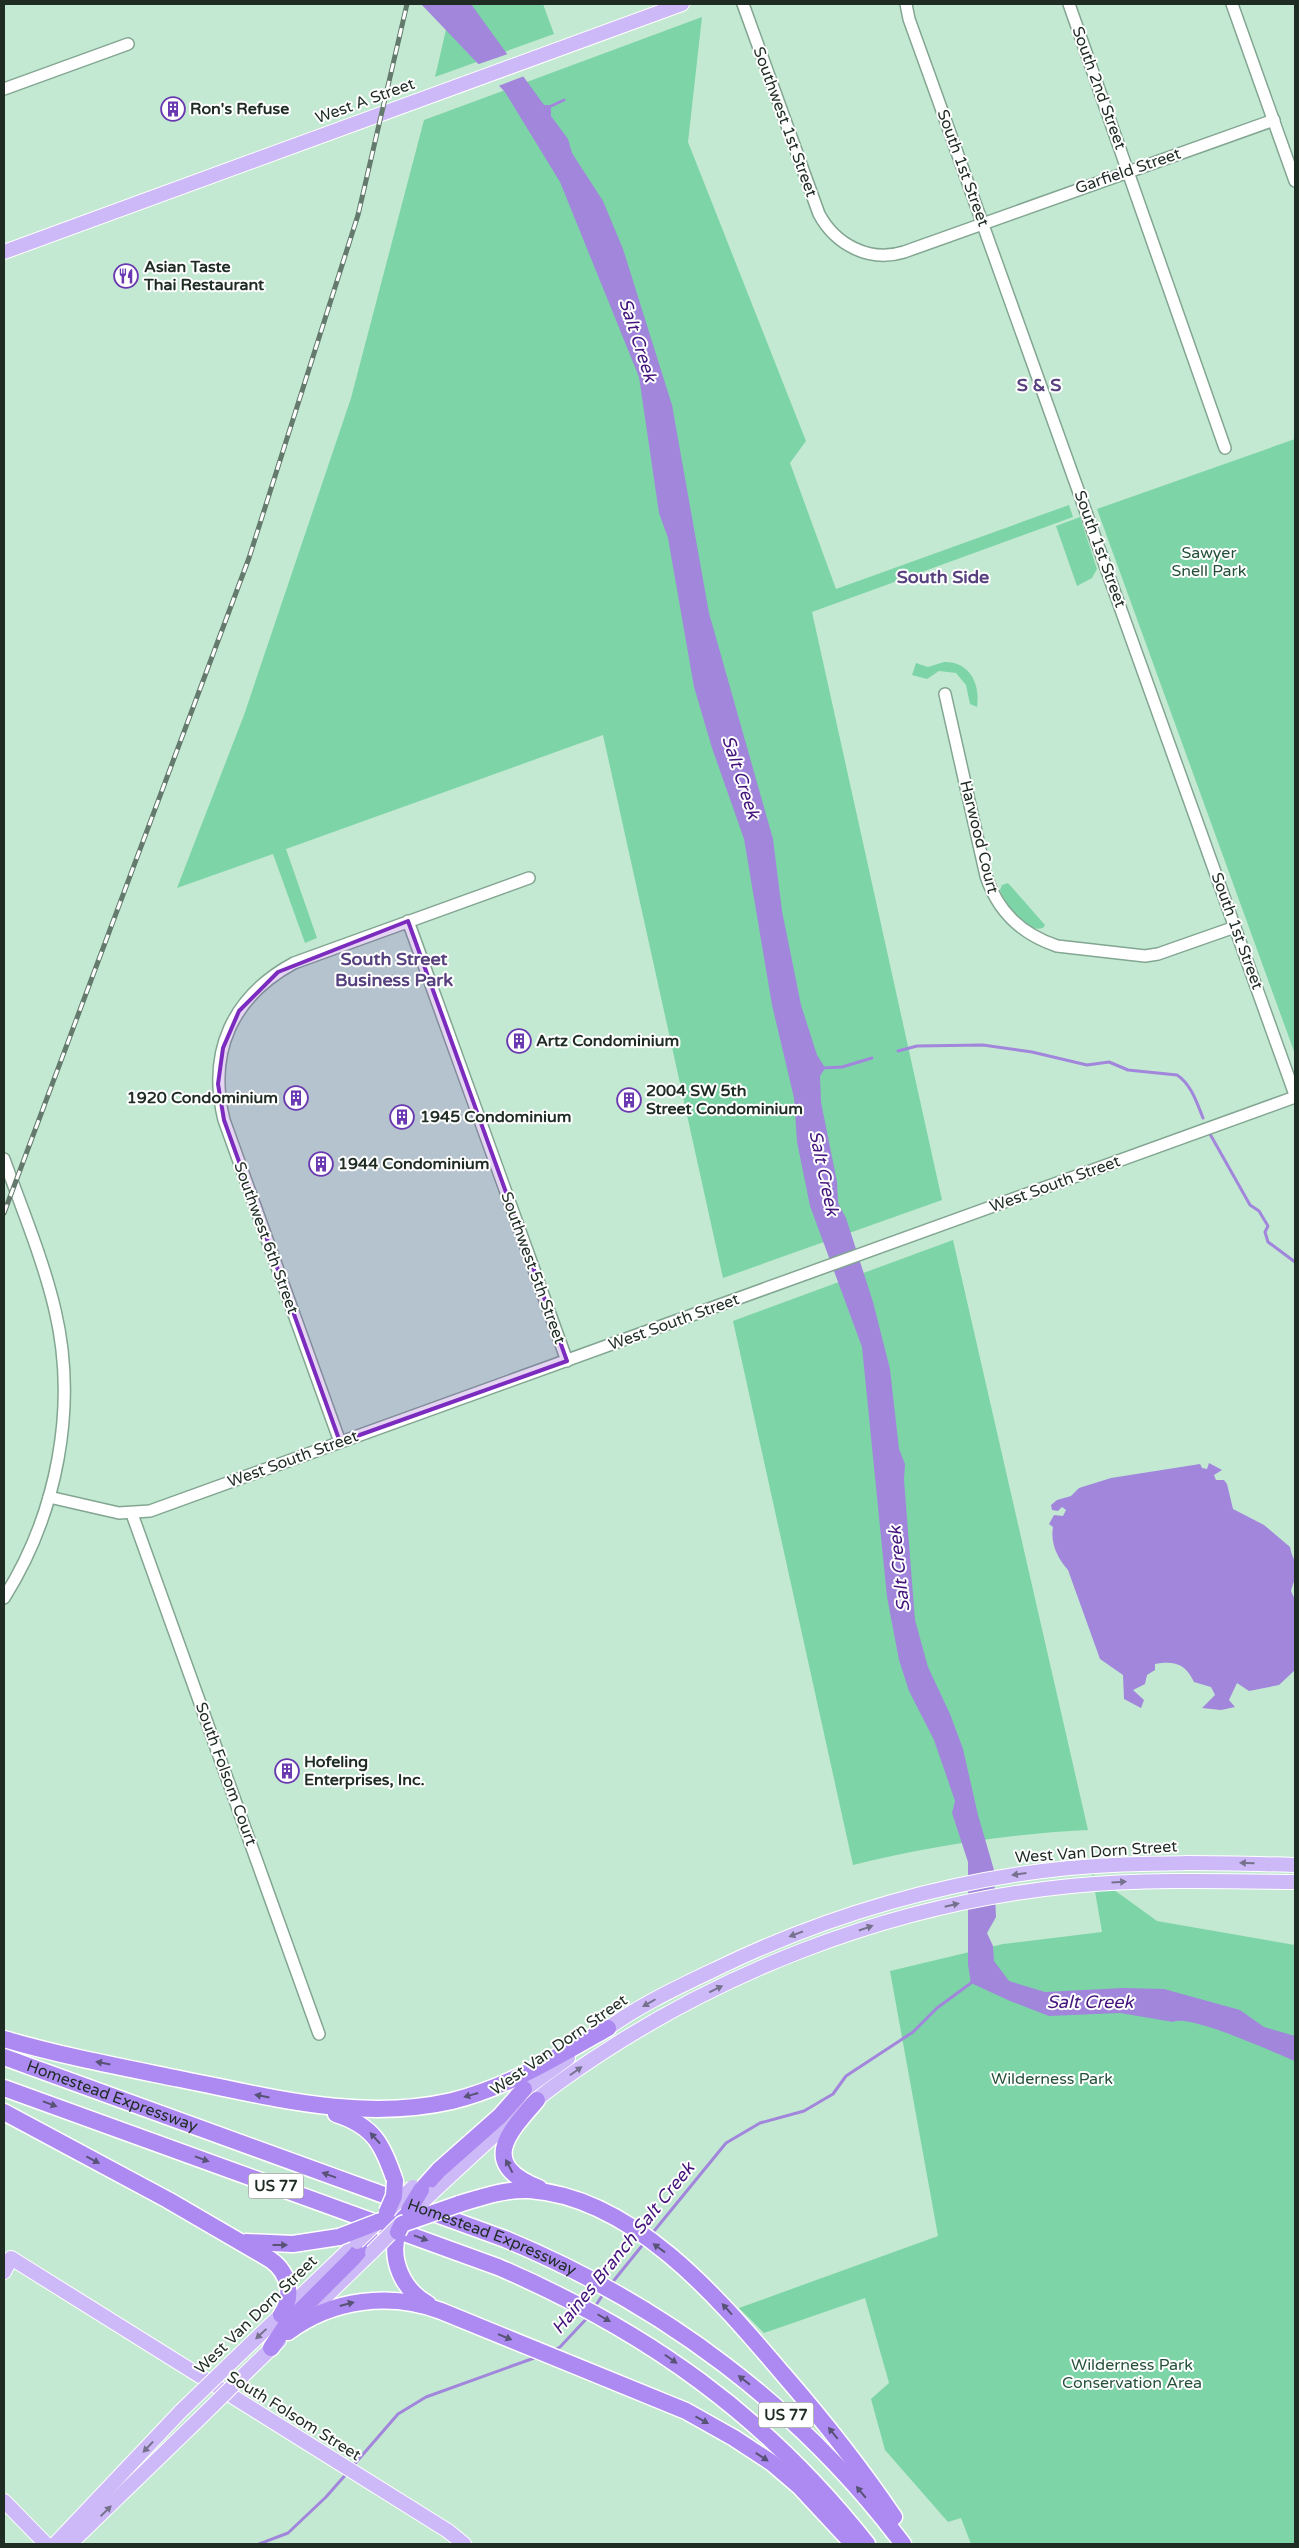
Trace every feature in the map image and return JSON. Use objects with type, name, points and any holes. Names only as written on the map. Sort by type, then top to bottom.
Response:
[{"type":"highway","points":[[4,2039],[50,2053],[310,2105],[378,2110],[402,2109],[454,2100],[506,2083],[608,2028]]},
{"type":"highway","name":"Homestead Expressway","points":[[4,2057],[505,2239],[574,2270],[647,2310],[716,2358],[794,2423],[857,2488],[903,2544]]},
{"type":"highway","name":"Homestead Expressway","points":[[4,2088],[490,2263],[547,2288],[630,2333],[694,2375],[757,2426],[821,2489],[867,2544]]},
{"type":"highway","points":[[441,2311],[414,2295],[400,2274],[396,2260],[396,2238],[422,2191],[439,2170],[500,2116],[530,2095]]},
{"type":"highway","points":[[530,2095],[507,2135],[504,2153],[506,2162],[517,2178],[565,2198]]},
{"type":"highway","points":[[272,2348],[288,2324],[363,2245],[382,2218],[394,2196],[395,2181],[386,2154],[371,2133],[351,2119],[310,2105]]},
{"type":"highway","points":[[4,2112],[168,2200],[271,2260],[281,2268],[288,2282],[288,2302],[281,2315]]},
{"type":"highway","points":[[232,2237],[248,2243],[273,2245],[339,2237],[382,2218],[406,2217],[510,2190],[540,2192],[590,2206],[637,2232],[698,2278],[740,2323],[833,2432],[864,2472],[911,2544]]},
{"type":"highway","points":[[363,2245],[406,2217]]},
{"type":"highway","points":[[288,2332],[310,2318],[356,2302],[391,2300],[424,2304],[686,2411],[772,2463],[800,2487],[852,2544]]},
{"type":"main road","name":"West A Street","points":[[4,252],[682,4]]},
{"type":"main road","name":"West Van Dorn Street","points":[[530,2095],[608,2028],[674,1990],[749,1953],[831,1921],[909,1897],[1006,1876],[1068,1868],[1170,1862],[1295,1864]]},
{"type":"main road","name":"West Van Dorn Street","points":[[530,2095],[688,2003],[784,1958],[904,1916],[994,1896],[1070,1886],[1168,1880],[1295,1882]]},
{"type":"main road","points":[[382,2218],[422,2191]]},
{"type":"main road","name":"West Van Dorn Street","points":[[55,2544],[181,2411],[281,2315],[363,2245]]},
{"type":"main road","points":[[70,2544],[288,2332],[363,2245]]},
{"type":"main road","points":[[4,2272],[8,2256]]},
{"type":"main road","name":"South Folsom Street","points":[[8,2256],[318,2452],[377,2487],[464,2544]]},
{"type":"main road","points":[[4,2501],[46,2544]]},
{"type":"street","name":"Southwest 1st Street","points":[[743,4],[815,205],[823,222],[834,236]]},
{"type":"street","name":"South 1st Street","points":[[906,4],[915,36],[1295,1096]]},
{"type":"street","name":"South 2nd Street","points":[[1069,4],[1226,448]]},
{"type":"street","points":[[1232,4],[1295,181]]},
{"type":"street","points":[[4,89],[128,44]]},
{"type":"street","name":"Garfield Street","points":[[834,236],[854,248],[873,254],[891,255],[1274,120]]},
{"type":"street","name":"Harwood Court","points":[[945,694],[986,876],[996,902],[1019,927],[1031,936],[1057,946],[1145,956],[1158,954],[1235,927]]},
{"type":"street","name":"Southwest 6th Street","points":[[340,1442],[224,1120],[220,1103],[219,1066],[229,1030],[250,996],[278,972],[294,963],[529,878]]},
{"type":"street","name":"Southwest 5th Street","points":[[408,921],[567,1361]]},
{"type":"street","name":"West South Street","points":[[49,1497],[96,1510],[132,1514],[150,1511],[1295,1096]]},
{"type":"street","points":[[4,1159],[47,1280],[61,1344],[64,1391],[62,1438],[49,1497],[29,1553],[4,1598]]},
{"type":"street","name":"South Folsom Court","points":[[132,1514],[319,2034]]},
{"type":"highlighted area","points":[[408,921],[567,1361],[340,1442],[224,1120],[218,1084],[223,1048],[239,1011],[278,972]]},
{"type":"green space","points":[[452,4],[543,4],[554,34],[435,77]]},
{"type":"green space","points":[[702,17],[688,142],[806,441],[790,463],[836,589],[1069,505],[1073,517],[812,612],[942,1200],[723,1278],[603,735],[286,849],[317,938],[305,943],[273,854],[177,888],[244,715],[351,398],[424,120]]},
{"type":"green space","name":"Sawyer Snell Park","points":[[1295,439],[1295,1054],[1097,509]]},
{"type":"green space","points":[[1080,517],[1097,569],[1092,578],[1077,586],[1056,526]]},
{"type":"green space","points":[[944,662],[960,665],[971,676],[977,690],[977,707],[970,704],[966,685],[956,673],[939,671],[927,679],[912,675],[916,663],[928,667]]},
{"type":"green space","points":[[1008,883],[1045,925],[1043,928],[1036,929],[1030,927],[1023,923],[1011,910],[1000,890],[1002,885]]},
{"type":"green space","points":[[953,1240],[1088,1830],[1028,1834],[969,1842],[853,1865],[733,1321]]},
{"type":"green space","points":[[1092,1874],[1157,1921],[1295,1945],[1295,2544],[971,2544],[961,2518],[948,2522],[885,2450],[871,2399],[889,2383],[865,2298],[764,2333],[739,2308],[938,2236],[890,1971],[1003,1944],[1102,1932]]},
{"type":"water","name":"Salt Creek","points":[[421,4],[471,4],[544,105],[551,105],[551,116],[568,139],[572,153],[603,201],[623,249],[672,405],[709,613],[773,839],[782,911],[801,1005],[817,1055],[824,1066],[820,1076],[821,1102],[837,1182],[838,1203],[846,1218],[873,1302],[890,1369],[899,1449],[905,1464],[904,1480],[915,1620],[928,1667],[950,1714],[963,1749],[978,1815],[994,1870],[996,1917],[987,1933],[993,1946],[994,1961],[1009,1981],[1045,1992],[1123,1988],[1164,1989],[1240,2010],[1264,2027],[1295,2036],[1295,2061],[1232,2035],[1196,2023],[1173,2022],[1120,2013],[1049,2016],[971,1983],[968,1965],[968,1862],[952,1813],[955,1801],[934,1740],[909,1691],[899,1660],[887,1597],[862,1347],[810,1206],[797,1142],[794,1098],[772,1005],[744,839],[712,748],[694,687],[668,538],[659,513],[639,377],[560,182],[505,92]]},
{"type":"water","points":[[1209,1463],[1222,1470],[1214,1475],[1216,1480],[1224,1480],[1227,1484],[1233,1509],[1264,1525],[1290,1547],[1296,1566],[1291,1591],[1295,1600],[1295,1670],[1279,1685],[1249,1691],[1237,1683],[1229,1700],[1235,1707],[1221,1710],[1202,1708],[1215,1695],[1211,1687],[1194,1682],[1183,1667],[1173,1663],[1155,1664],[1155,1670],[1147,1675],[1145,1684],[1133,1690],[1144,1700],[1141,1708],[1124,1699],[1123,1675],[1100,1659],[1068,1570],[1056,1550],[1052,1533],[1053,1527],[1049,1524],[1054,1515],[1063,1516],[1066,1510],[1062,1507],[1058,1511],[1052,1510],[1051,1505],[1057,1500],[1071,1496],[1079,1488],[1111,1478],[1200,1464],[1202,1468],[1207,1469]]},
{"type":"pier","points":[[511,53],[527,75],[496,87],[476,65]]},
{"type":"waterway","points":[[549,107],[564,100]]},
{"type":"waterway","points":[[898,1051],[917,1046],[983,1045],[1032,1052],[1087,1065],[1109,1062],[1128,1070],[1177,1075],[1190,1089],[1203,1118]]},
{"type":"waterway","points":[[822,1068],[842,1067],[872,1058]]},
{"type":"waterway","points":[[1210,1134],[1250,1205],[1259,1211],[1268,1226],[1265,1232],[1268,1242],[1295,1262]]},
{"type":"waterway","name":"Haines Branch Salt Creek","points":[[650,2236],[726,2143],[760,2123],[804,2111],[833,2094],[846,2076],[913,2032],[937,2008],[971,1983],[973,1979]]},
{"type":"waterway","name":"Haines Branch Salt Creek","points":[[611,2284],[645,2242]]},
{"type":"waterway","name":"Haines Branch Salt Creek","points":[[594,2308],[604,2293]]},
{"type":"waterway","name":"Haines Branch Salt Creek","points":[[552,2351],[560,2347],[589,2316]]},
{"type":"waterway","name":"Haines Branch Salt Creek","points":[[352,2467],[398,2414],[426,2397],[537,2357]]},
{"type":"waterway","name":"Haines Branch Salt Creek","points":[[259,2544],[288,2533],[326,2497],[348,2472]]},
{"type":"railway","points":[[4,1213],[249,558],[358,215],[407,4]]},
{"type":"place","name":"Ron's Refuse","points":[[173,109]]},
{"type":"place","name":"Asian Taste Thai Restaurant","points":[[126,276]]},
{"type":"place","name":"Artz Condominium","points":[[519,1041]]},
{"type":"place","name":"1920 Condominium","points":[[296,1098]]},
{"type":"place","name":"2004 SW 5th Street Condominium","points":[[629,1100]]},
{"type":"place","name":"1945 Condominium","points":[[402,1117]]},
{"type":"place","name":"1944 Condominium","points":[[321,1164]]},
{"type":"place","name":"Hofeling Enterprises, Inc.","points":[[287,1771]]},
{"type":"district","name":"S & S","points":[[1039,385]]},
{"type":"district","name":"South Side","points":[[943,577]]},
{"type":"district","name":"South Street Business Park","points":[[394,970]]},
{"type":"park label","name":"Wilderness Park","points":[[1052,2079]]},
{"type":"park label","name":"Wilderness Park Conservation Area","points":[[1132,2374]]}]
